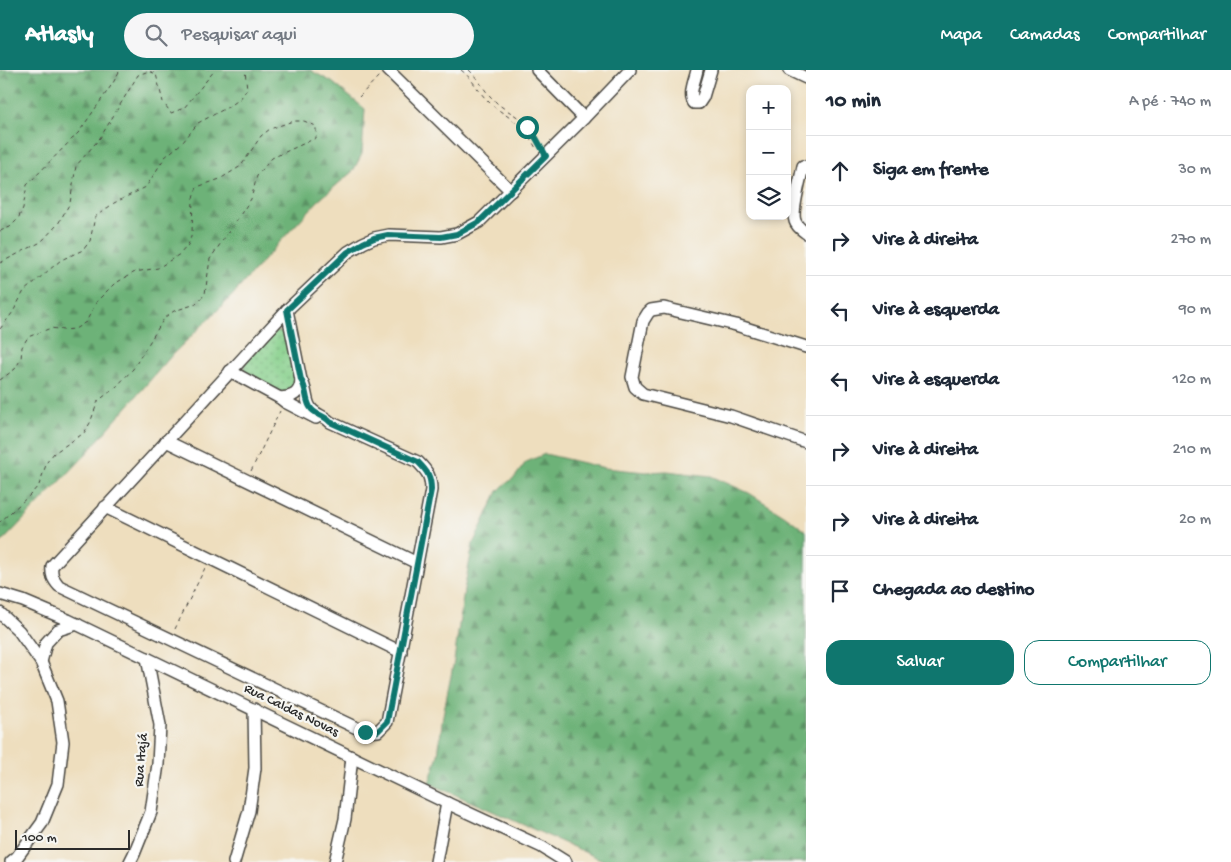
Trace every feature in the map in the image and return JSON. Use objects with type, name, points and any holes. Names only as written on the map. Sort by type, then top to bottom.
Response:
[{"type":"street","points":[[537,70],[584,118]]},
{"type":"street","points":[[230,371],[326,422],[330,422],[418,462],[427,470],[431,480],[431,490],[401,652],[387,722],[378,731],[365,732],[59,586],[51,574],[52,566],[105,507],[230,371],[287,310],[348,252],[374,238],[388,235],[441,237],[457,234],[479,222],[630,70]]},
{"type":"street","points":[[697,70],[691,95],[694,103],[699,103],[703,97],[711,70]]},
{"type":"street","points":[[789,70],[806,78]]},
{"type":"street","points":[[383,73],[511,191]]},
{"type":"street","points":[[803,166],[794,212],[795,221],[800,229],[806,233]]},
{"type":"street","points":[[806,347],[736,325],[664,308],[651,310],[643,320],[632,377],[635,387],[643,394],[731,416],[806,442]]},
{"type":"street","points":[[283,400],[298,392],[301,380],[287,310]]},
{"type":"street","points":[[301,380],[304,384],[310,408],[330,422]]},
{"type":"street","points":[[166,441],[417,563]]},
{"type":"street","points":[[105,507],[401,652]]},
{"type":"street","name":"Rua Caldas Novas","points":[[0,594],[23,601],[77,624],[542,847],[566,862]]},
{"type":"street","points":[[0,613],[19,631],[41,662],[58,700],[63,742],[58,784],[42,823],[15,860]]},
{"type":"street","points":[[41,662],[46,643],[58,630],[77,624]]},
{"type":"street","name":"Rua Itajá","points":[[130,862],[151,812],[158,764],[160,725],[147,658]]},
{"type":"street","points":[[234,862],[249,811],[255,768],[254,709]]},
{"type":"street","points":[[335,862],[345,818],[352,757]]},
{"type":"street","points":[[436,862],[447,803]]},
{"type":"path","points":[[0,231],[10,227],[18,219],[23,208],[27,185],[79,132],[120,70]]},
{"type":"path","points":[[0,263],[41,242],[58,224],[70,203],[76,166],[100,138],[138,75],[149,71],[156,74],[163,102],[171,113],[184,108],[215,70]]},
{"type":"path","points":[[0,329],[13,312],[24,291],[62,260],[83,250],[90,241],[96,217],[114,203],[146,188],[165,157],[183,142],[198,123],[240,99],[246,89],[245,70]]},
{"type":"path","points":[[461,70],[475,83],[488,101],[524,130],[544,158]]},
{"type":"path","points":[[469,70],[496,102],[517,117],[527,127],[536,138],[544,158]]},
{"type":"path","points":[[359,97],[383,73]]},
{"type":"path","points":[[0,380],[15,369],[21,359],[22,347],[28,337],[51,328],[75,329],[86,322],[97,301],[114,284],[135,272],[158,268],[180,254],[188,245],[192,234],[193,198],[197,187],[220,179],[241,166],[261,136],[270,129],[293,121],[304,121],[316,126],[316,138],[272,158],[257,176],[251,199],[210,259],[204,294],[196,304],[174,311],[165,317],[133,369],[116,387],[98,401],[84,433],[54,453],[47,462],[39,485],[32,494],[0,522]]},
{"type":"path","points":[[246,480],[283,400]]},
{"type":"path","points":[[170,639],[210,558]]},
{"type":"green space","points":[[0,70],[310,70],[332,82],[365,109],[362,154],[353,171],[318,201],[230,298],[173,354],[79,462],[0,544]]},
{"type":"green space","points":[[275,331],[281,332],[286,336],[296,380],[292,388],[286,392],[280,392],[245,373],[244,363]]},
{"type":"green space","points":[[545,454],[605,468],[646,472],[667,471],[711,476],[749,493],[806,531],[806,862],[607,862],[429,783],[438,755],[443,715],[454,661],[464,590],[473,544],[498,491],[515,477],[526,462]]},
{"type":"route","points":[[365,732],[378,731],[387,722],[431,490],[431,480],[427,470],[418,462],[330,422],[310,408],[304,384],[301,380],[287,310],[348,252],[363,243],[388,235],[441,237],[457,234],[479,222],[546,156],[527,127]]}]
